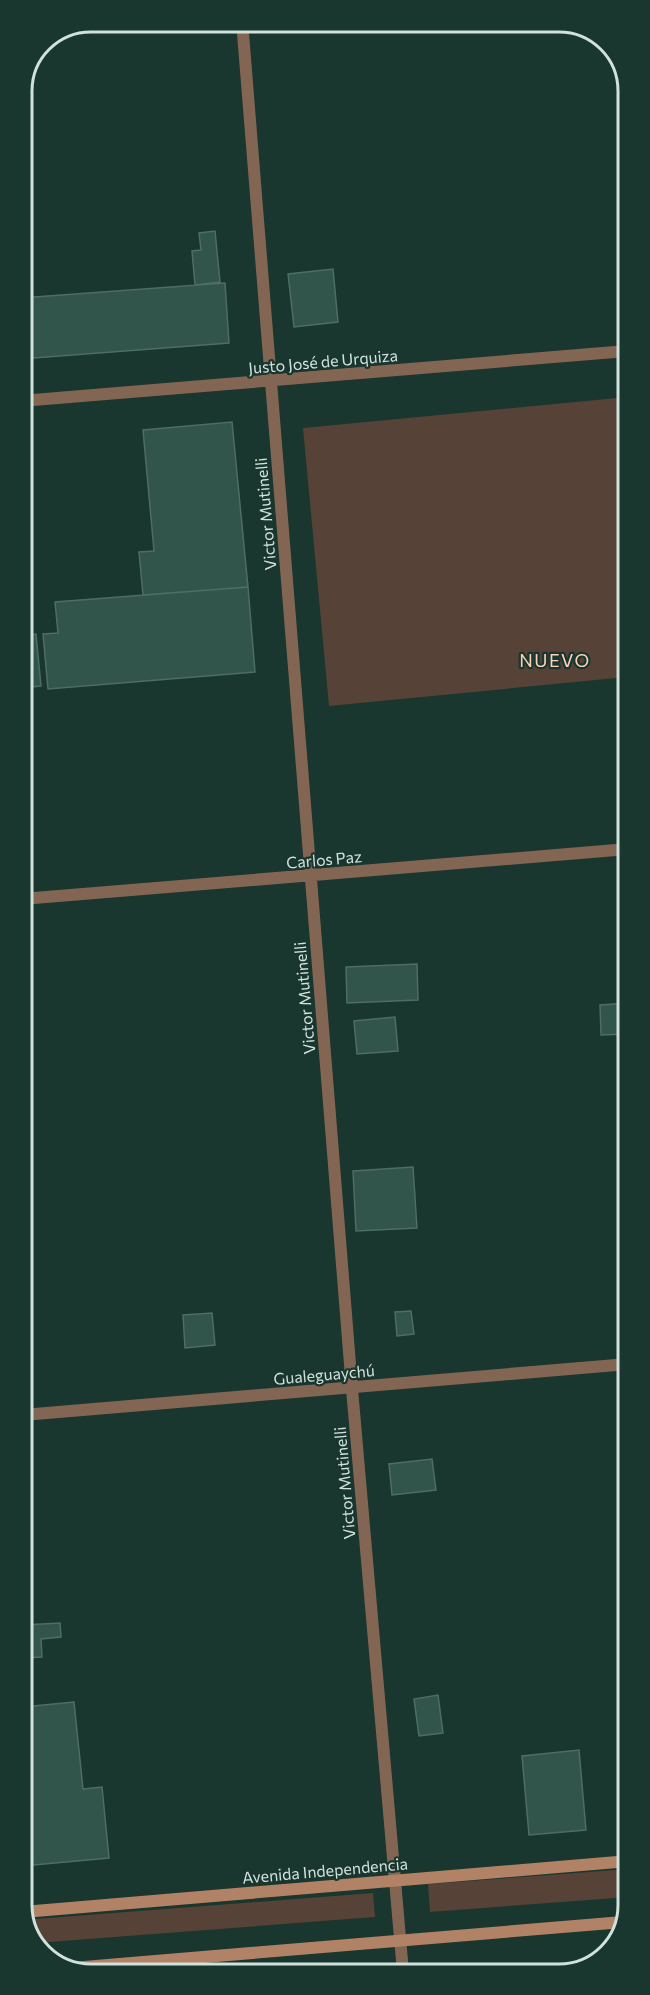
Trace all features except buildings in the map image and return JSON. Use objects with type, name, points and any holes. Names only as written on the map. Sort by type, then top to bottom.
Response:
[{"type":"main road","name":"Avenida Independencia","points":[[32,1911],[618,1862]]},
{"type":"main road","points":[[132,1963],[615,1923]]},
{"type":"street","name":"Victor Mutinelli","points":[[243,32],[352,1389],[402,1964]]},
{"type":"street","name":"Justo José de Urquiza","points":[[32,400],[618,352]]},
{"type":"street","name":"Carlos Paz","points":[[32,898],[618,850]]},
{"type":"street","name":"Gualeguaychú","points":[[32,1414],[618,1365]]},
{"type":"shaded area","points":[[618,398],[618,678],[329,706],[303,428]]},
{"type":"shaded area","points":[[618,1870],[618,1898],[430,1912],[428,1884]]},
{"type":"shaded area","points":[[373,1893],[375,1917],[45,1942],[39,1934],[34,1919]]},
{"type":"district","name":"NUEVO","points":[[555,660]]}]
